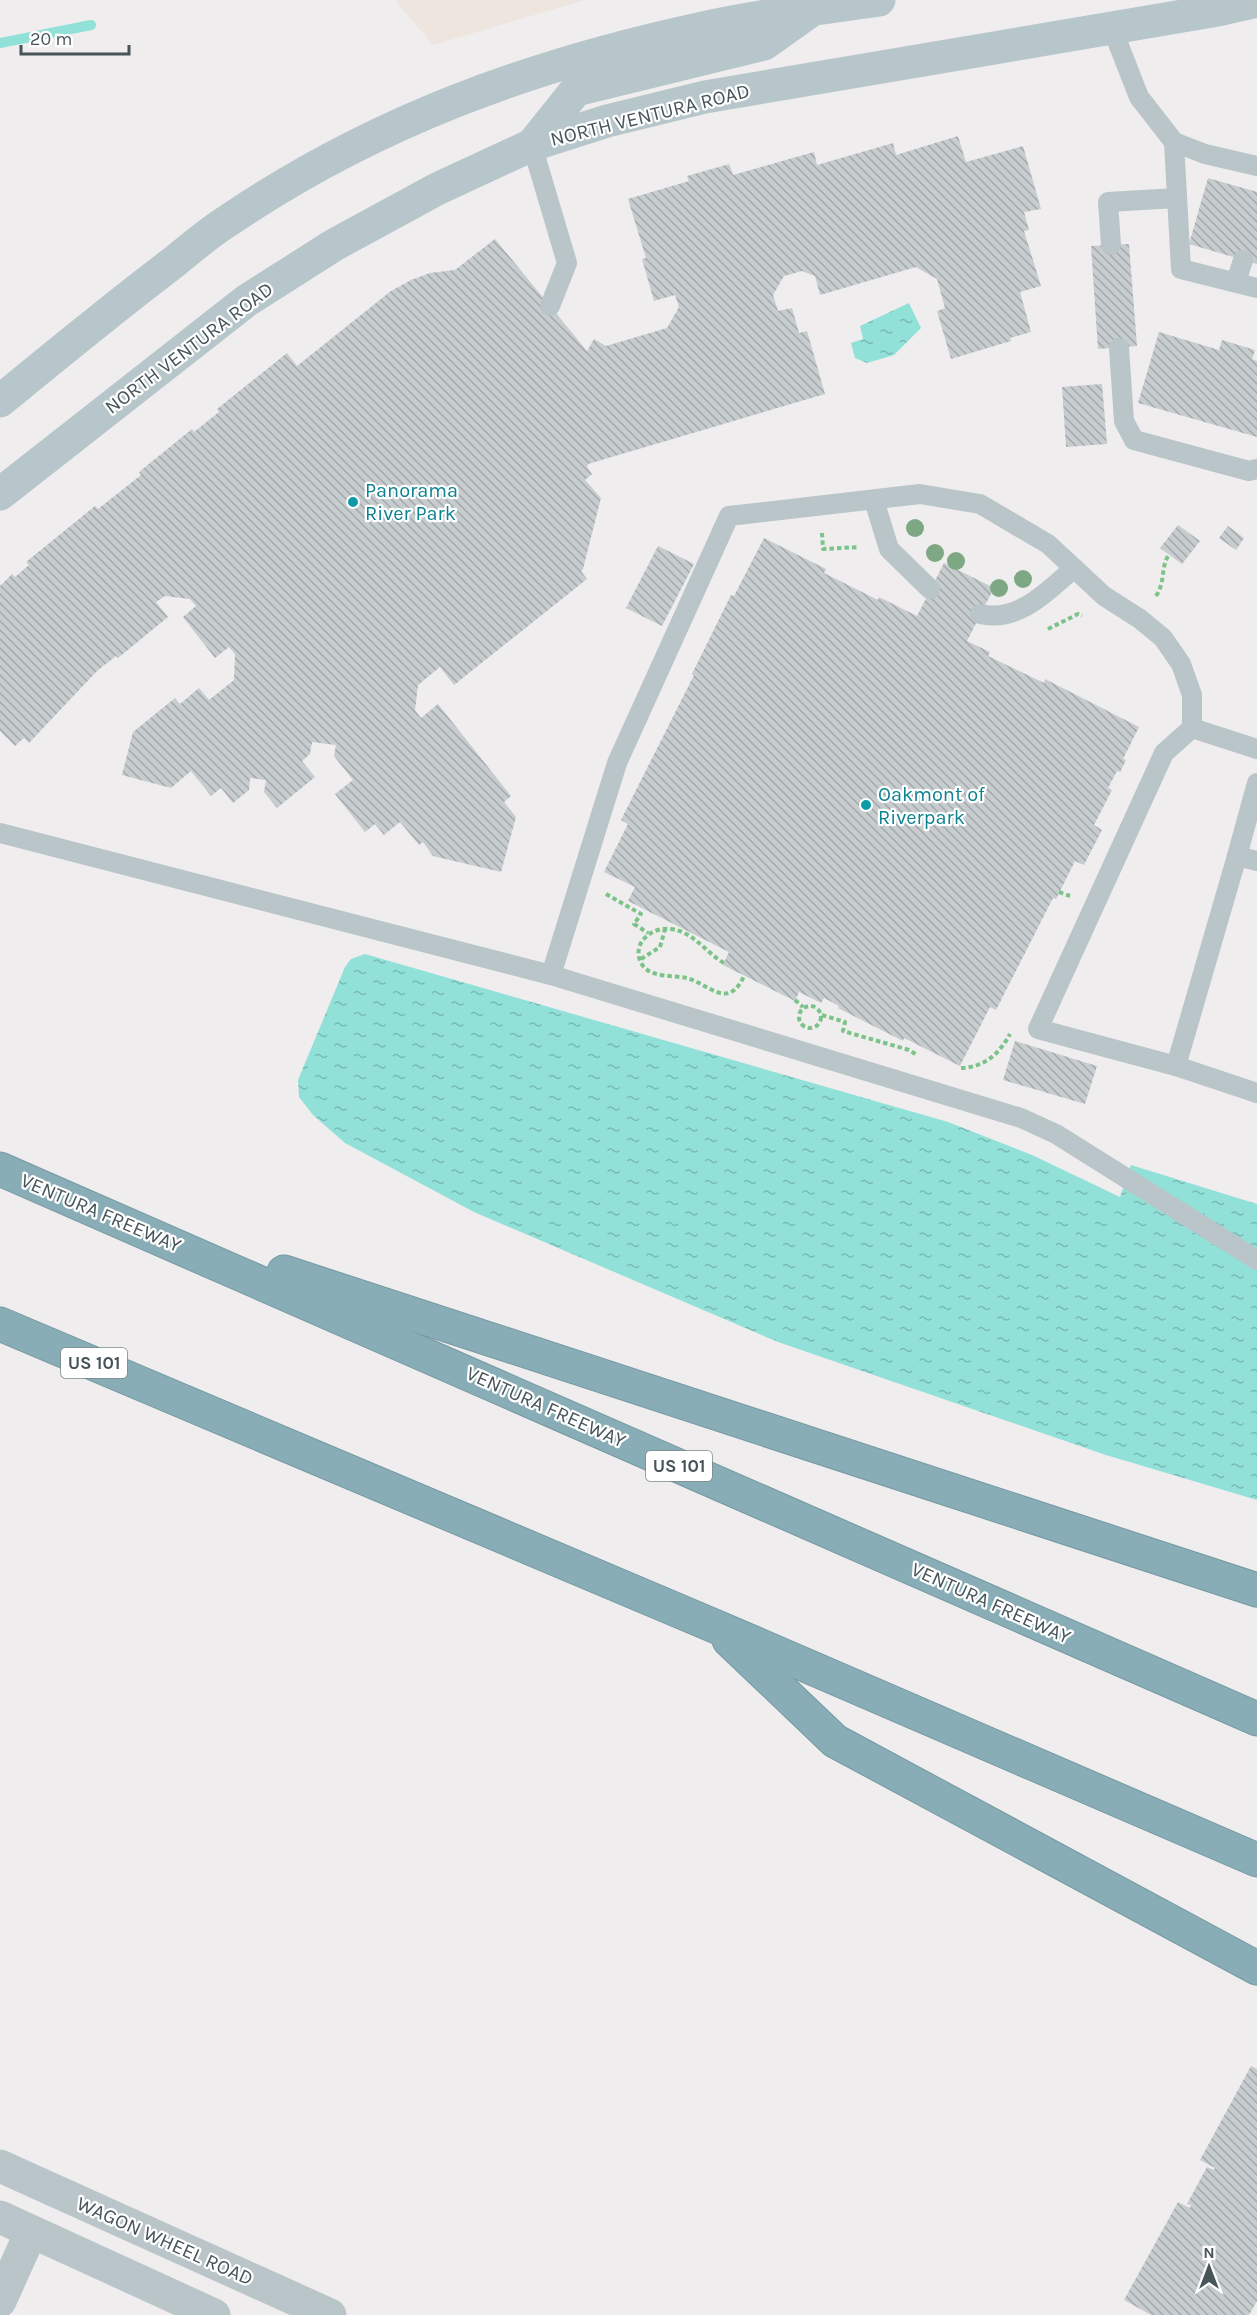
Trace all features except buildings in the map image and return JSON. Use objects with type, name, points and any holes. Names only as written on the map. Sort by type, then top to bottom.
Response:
[{"type":"highway","name":"VENTURA FREEWAY","points":[[0,1169],[1257,1719]]},
{"type":"highway","points":[[102,1212],[1257,1590]]},
{"type":"highway","name":"US 101","points":[[0,1324],[712,1624],[1257,1860]]},
{"type":"highway","points":[[712,1624],[835,1741],[1257,1968]]},
{"type":"main road","points":[[0,401],[117,305],[228,220],[328,160],[401,122],[499,83],[581,58],[700,28],[879,0]]},
{"type":"main road","name":"NORTH VENTURA ROAD","points":[[0,494],[246,301],[334,245],[437,189],[532,145],[606,121],[705,97],[1257,1]]},
{"type":"main road","points":[[532,145],[576,90],[764,44],[810,11]]},
{"type":"street","name":"WAGON WHEEL ROAD","points":[[0,2166],[330,2315]]},
{"type":"street","points":[[0,2217],[214,2315]]},
{"type":"street","points":[[0,2301],[31,2232]]},
{"type":"lane","points":[[1112,28],[1139,97],[1174,142],[1205,154],[1257,166]]},
{"type":"lane","points":[[1174,142],[1180,269],[1257,288]]},
{"type":"lane","points":[[532,145],[567,262],[550,306]]},
{"type":"lane","points":[[1111,245],[1108,202],[1177,198]]},
{"type":"lane","points":[[1236,282],[1243,260]]},
{"type":"lane","points":[[1119,348],[1124,421],[1134,440],[1249,471],[1257,470]]},
{"type":"lane","points":[[550,975],[617,763],[729,516],[920,495],[980,504],[1048,544],[1104,596],[1140,619],[1163,638],[1182,664],[1192,695],[1192,728],[1164,753],[1038,1029],[1176,1066],[1257,1094]]},
{"type":"lane","points":[[874,500],[889,549],[930,589]]},
{"type":"lane","points":[[980,614],[993,617],[1023,608],[1040,598],[1074,568]]},
{"type":"lane","points":[[1192,728],[1257,749]]},
{"type":"lane","points":[[1176,1066],[1257,783]]},
{"type":"lane","points":[[0,833],[550,975],[1021,1118],[1056,1134],[1257,1260]]},
{"type":"lane","points":[[1237,856],[1257,861]]},
{"type":"path","points":[[1043,630],[1078,614],[1086,619]]},
{"type":"path","points":[[579,886],[604,893],[641,914],[634,924],[648,933]]},
{"type":"path","points":[[1059,892],[1071,896],[1066,907]]},
{"type":"path","points":[[641,959],[660,947],[665,929]]},
{"type":"path","points":[[724,963],[691,935],[665,929],[648,933],[640,944],[642,964],[655,973],[689,979],[709,991],[718,993],[732,991],[740,984],[744,976]]},
{"type":"path","points":[[795,1000],[803,1007],[814,1007],[822,1014],[845,1022],[843,1031],[909,1050],[924,1058]]},
{"type":"path","points":[[803,1007],[798,1016],[803,1026],[808,1028],[818,1025],[822,1020],[822,1014]]},
{"type":"path","points":[[954,1069],[981,1065],[994,1056],[1003,1047],[1015,1024]]},
{"type":"shaded area","points":[[395,0],[585,0],[433,45]]},
{"type":"water","points":[[909,303],[921,328],[894,355],[867,363],[855,358],[851,343],[863,339],[860,326]]},
{"type":"water","points":[[365,954],[948,1122],[1032,1155],[1120,1197],[1131,1165],[1257,1204],[1257,1500],[1106,1455],[778,1342],[474,1212],[345,1143],[313,1115],[299,1097],[298,1080],[345,967],[351,959]]},
{"type":"waterway","points":[[0,43],[91,25]]},
{"type":"place","name":"Panorama River Park","points":[[353,502]]},
{"type":"place","name":"Oakmont of Riverpark","points":[[866,805]]}]
